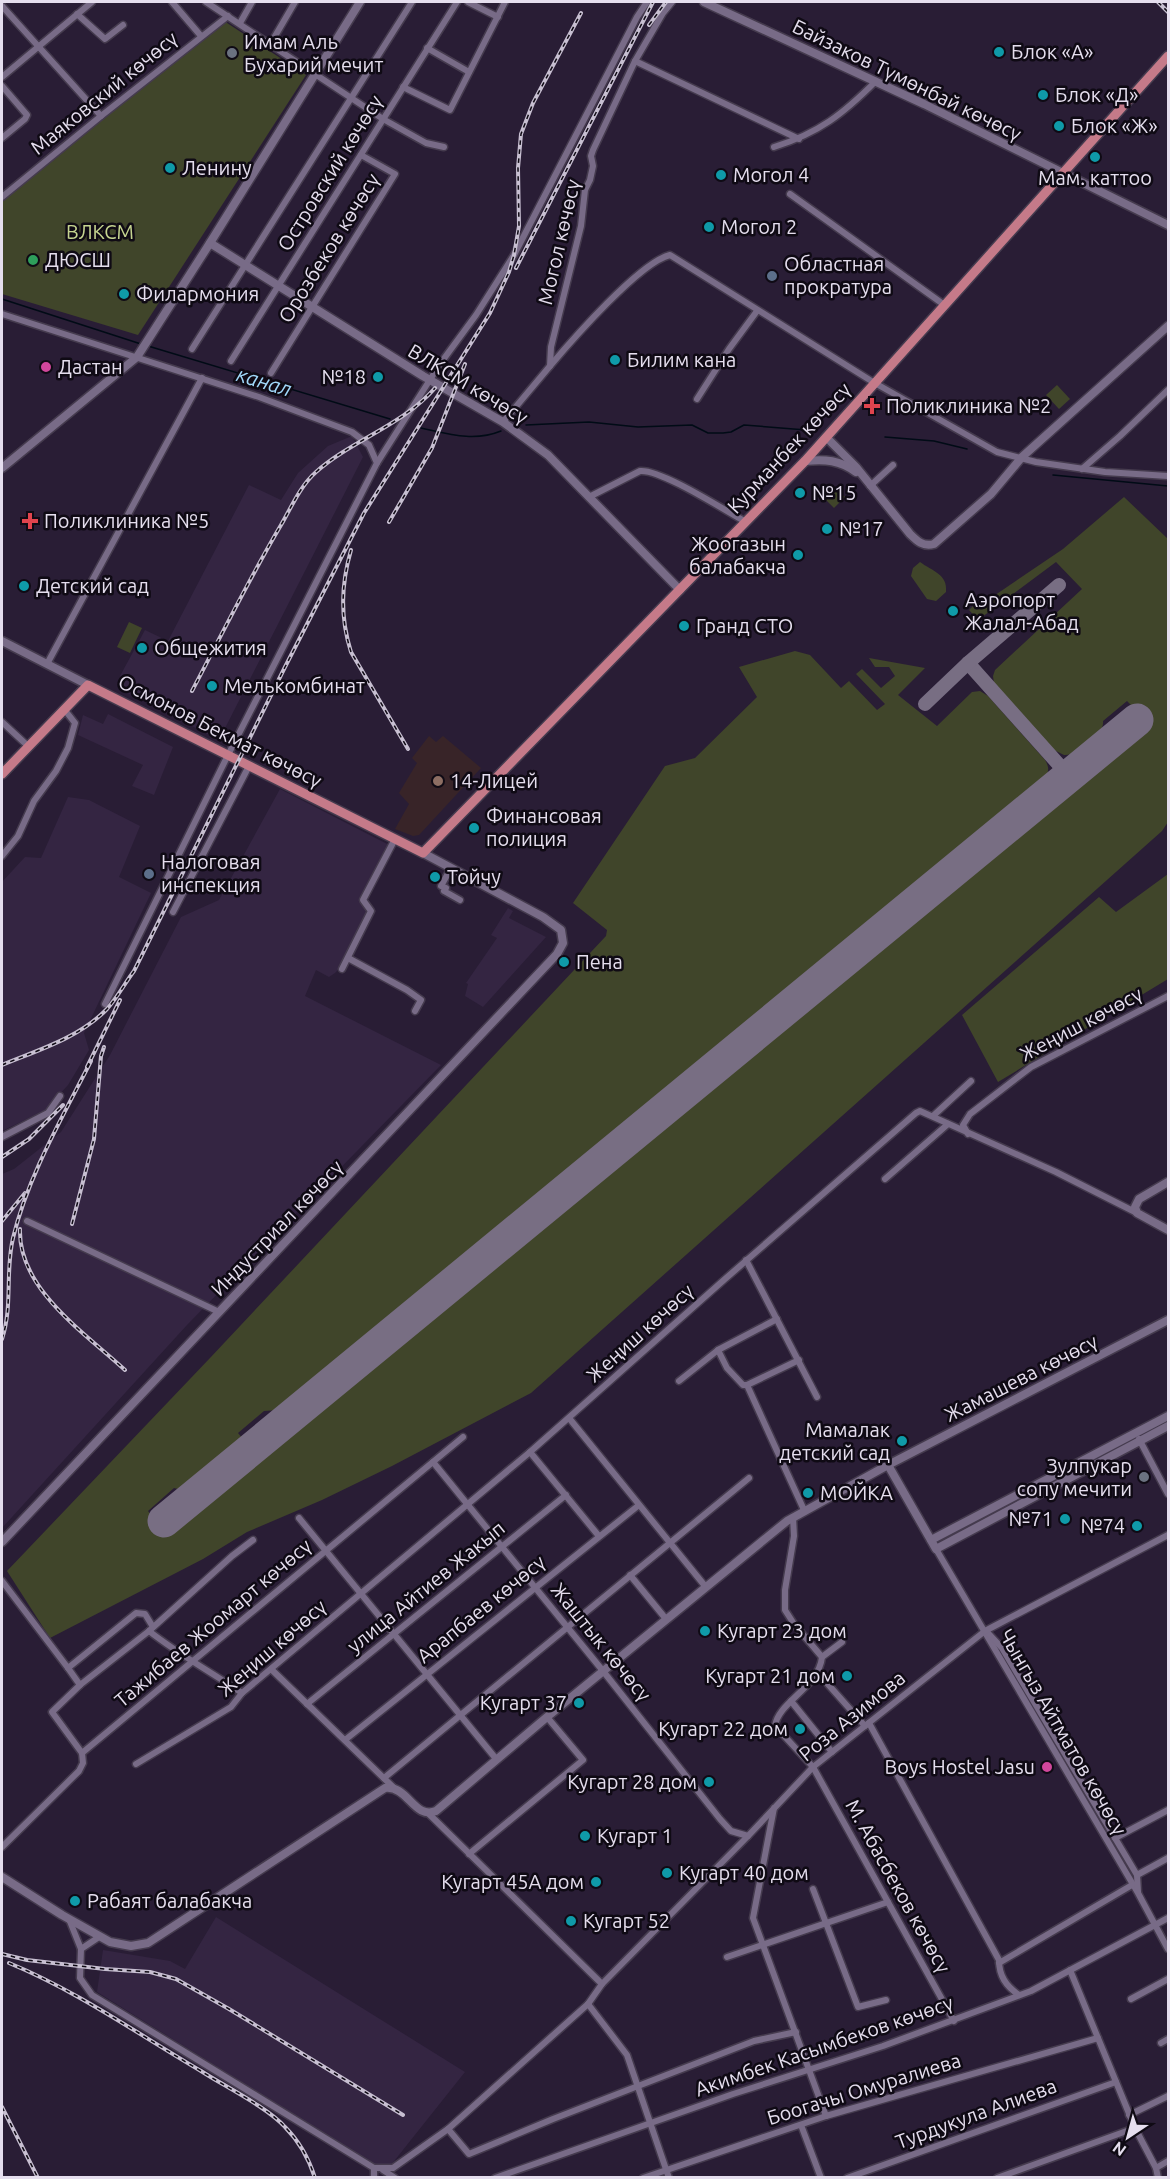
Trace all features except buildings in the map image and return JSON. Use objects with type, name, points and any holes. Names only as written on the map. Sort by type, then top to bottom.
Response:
[{"type":"main road","points":[[2,468],[137,357],[360,2]]},
{"type":"main road","name":"Байзаков Түмөнбай көчөсү","points":[[704,2],[876,81],[1168,225]]},
{"type":"main road","name":"Курманбек көчөсү","points":[[423,853],[805,461],[873,382],[1168,56]]},
{"type":"main road","name":"ВЛКСМ көчөсү","points":[[210,243],[430,380],[503,422],[548,455],[680,590]]},
{"type":"main road","points":[[826,437],[856,467],[915,540],[928,546],[934,544],[991,494],[1007,478],[1022,457],[1168,326]]},
{"type":"main road","points":[[805,461],[837,462],[864,478]]},
{"type":"main road","name":"Осмонов Бекмат көчөсү","points":[[2,641],[423,853]]},
{"type":"main road","points":[[2,774],[88,685]]},
{"type":"main road","points":[[423,853],[451,868]]},
{"type":"main road","name":"Индустриал көчөсү","points":[[2,1542],[546,968],[563,943],[561,930],[543,916],[451,868]]},
{"type":"main road","points":[[1168,1182],[1139,1198],[1135,1208],[1137,1214],[1168,1230]]},
{"type":"main road","name":"Жамашева көчөсү","points":[[429,1814],[436,1811],[705,1586],[793,1517],[888,1465],[1168,1320]]},
{"type":"main road","points":[[888,1465],[936,1549],[1138,1437],[1168,1416]]},
{"type":"main road","points":[[931,1540],[1014,1496],[1138,1437],[1168,1426]]},
{"type":"main road","points":[[2,1877],[99,1937],[121,1945],[140,1946],[377,1793],[393,1787],[422,1813],[429,1814]]},
{"type":"street","points":[[2,77],[92,2]]},
{"type":"street","points":[[172,2],[201,36]]},
{"type":"street","points":[[206,2],[383,119],[426,143],[444,147]]},
{"type":"street","points":[[240,23],[252,2]]},
{"type":"street","points":[[271,43],[295,2]]},
{"type":"street","points":[[192,349],[412,2]]},
{"type":"street","name":"Островский көчөсү","points":[[231,361],[457,2]]},
{"type":"street","points":[[468,2],[498,17]]},
{"type":"street","points":[[403,87],[450,110],[505,2]]},
{"type":"street","points":[[105,1004],[228,755],[377,463],[514,255],[647,2]]},
{"type":"street","name":"Могол көчөсү","points":[[550,366],[551,347],[581,226],[593,150],[635,62],[663,13],[672,2]]},
{"type":"street","points":[[2,6],[101,116]]},
{"type":"street","points":[[77,14],[105,39],[123,25]]},
{"type":"street","name":"Маяковский көчөсү","points":[[2,197],[228,16]]},
{"type":"street","points":[[427,48],[470,72]]},
{"type":"street","points":[[635,62],[799,139]]},
{"type":"street","points":[[774,147],[799,139],[823,127],[854,103],[876,81]]},
{"type":"street","points":[[2,86],[27,115],[2,138]]},
{"type":"street","name":"Орозбеков көчөсү","points":[[271,373],[395,174],[361,155]]},
{"type":"street","points":[[790,194],[943,304]]},
{"type":"street","points":[[503,422],[593,318],[636,276],[664,256],[670,255],[873,382],[997,452],[1036,462],[1082,469],[1168,476]]},
{"type":"street","points":[[697,399],[757,311]]},
{"type":"street","points":[[2,314],[259,397],[352,432],[369,445],[377,463]]},
{"type":"street","points":[[47,664],[202,378]]},
{"type":"street","points":[[1082,469],[1168,390]]},
{"type":"street","points":[[870,486],[893,465]]},
{"type":"street","points":[[589,497],[640,471],[646,471],[666,478],[746,522]]},
{"type":"street","points":[[2,856],[18,836],[34,801],[56,771],[68,748],[75,723],[64,709]]},
{"type":"street","points":[[2,722],[28,746]]},
{"type":"street","points":[[172,912],[249,766]]},
{"type":"street","points":[[342,969],[371,911],[363,900],[395,839]]},
{"type":"street","points":[[451,868],[441,886],[446,888],[444,891],[460,900]]},
{"type":"street","points":[[348,958],[421,1000],[415,1011]]},
{"type":"street","name":"Жеңиш көчөсү","points":[[969,1134],[963,1125],[970,1114],[1031,1067],[1168,996]]},
{"type":"street","points":[[971,1081],[933,1116],[1056,1172],[1137,1214]]},
{"type":"street","points":[[2,1137],[48,1113],[60,1096]]},
{"type":"street","name":"Жеңиш көчөсү","points":[[136,1764],[231,1707],[242,1693],[530,1452],[912,1116],[920,1111],[933,1116]]},
{"type":"street","points":[[885,1179],[948,1124]]},
{"type":"street","points":[[27,1221],[219,1312]]},
{"type":"street","points":[[746,1260],[817,1397]]},
{"type":"street","points":[[679,1380],[718,1350],[777,1319]]},
{"type":"street","points":[[718,1350],[727,1368],[743,1385],[799,1360]]},
{"type":"street","points":[[747,1385],[804,1510]]},
{"type":"street","points":[[569,1418],[705,1586]]},
{"type":"street","name":"Тажибаев Жоомарт көчөсү","points":[[2,1847],[79,1771],[84,1762],[82,1753],[463,1437]]},
{"type":"street","points":[[1138,1437],[1168,1494]]},
{"type":"street","points":[[530,1452],[598,1535]]},
{"type":"street","name":"Жаштык көчөсү","points":[[433,1462],[568,1627],[720,1819],[731,1831],[748,1836]]},
{"type":"street","points":[[384,1778],[749,1478]]},
{"type":"street","name":"улица Айтиев Жакып","points":[[307,1704],[566,1495]]},
{"type":"street","points":[[1014,1496],[1019,1505]]},
{"type":"street","name":"Арапбаев көчөсү","points":[[345,1740],[598,1535],[639,1505]]},
{"type":"street","points":[[793,1517],[794,1536],[785,1590],[785,1610],[822,1657]]},
{"type":"street","points":[[299,1518],[497,1760]]},
{"type":"street","name":"Роза Азимова","points":[[448,2129],[588,2004],[602,1984],[813,1767],[985,1631],[1168,1535]]},
{"type":"street","points":[[82,1753],[52,1712],[80,1685],[151,1629],[231,1556],[253,1540]]},
{"type":"street","points":[[936,1549],[985,1631]]},
{"type":"street","points":[[630,1575],[666,1619]]},
{"type":"street","points":[[2,1581],[80,1685]]},
{"type":"street","points":[[68,1668],[136,1613],[145,1614],[151,1629],[170,1648],[242,1693]]},
{"type":"street","name":"Чынгыз Айтматов көчөсү","points":[[985,1631],[1002,1648],[1116,1838],[1137,1875],[1138,1893]]},
{"type":"street","name":"Чынгыз Айтматов көчөсү","points":[[985,1631],[994,1652],[1138,1893],[1168,1950]]},
{"type":"street","points":[[832,1752],[792,1701],[818,1673],[822,1657],[842,1642]]},
{"type":"street","points":[[271,1669],[393,1787]]},
{"type":"street","points":[[818,1673],[867,1724],[999,1960],[999,1972],[1009,1988],[1019,1995]]},
{"type":"street","name":"М. Абасбеков көчөсү","points":[[792,1701],[776,1720],[775,1726],[813,1767],[954,2020]]},
{"type":"street","points":[[470,1854],[583,1760],[547,1717]]},
{"type":"street","points":[[774,1808],[753,1918],[826,2116]]},
{"type":"street","points":[[1116,1838],[1168,1810]]},
{"type":"street","points":[[429,1814],[602,1984]]},
{"type":"street","points":[[1137,1875],[1168,1858]]},
{"type":"street","points":[[999,1963],[1132,1885]]},
{"type":"street","points":[[813,1889],[858,2007],[886,2000]]},
{"type":"street","points":[[727,1957],[888,1902]]},
{"type":"street","name":"Акимбек Касымбеков көчөсү","points":[[495,2178],[954,2020],[1019,1995],[1168,1918]]},
{"type":"street","points":[[68,1919],[81,1949],[80,1978],[92,1995],[374,2168],[383,2170],[395,2178]]},
{"type":"street","points":[[81,1949],[99,1937]]},
{"type":"street","points":[[1070,1970],[1129,2115],[1156,2168],[1158,2178]]},
{"type":"street","points":[[1131,2000],[1168,1980]]},
{"type":"street","points":[[588,2004],[627,2055],[669,2178]]},
{"type":"street","points":[[383,2170],[401,2164],[448,2129],[470,2154],[638,2085],[754,2041],[796,2032]]},
{"type":"street","name":"Боогачы Омуралиева","points":[[643,2178],[826,2116],[1098,2038]]},
{"type":"street","points":[[1161,2043],[1168,2039]]},
{"type":"street","name":"Турдукула Алиева","points":[[847,2178],[1116,2082]]},
{"type":"street","points":[[1129,2115],[1168,2096]]},
{"type":"street","points":[[801,2125],[821,2178]]},
{"type":"street","points":[[997,2178],[1135,2128]]},
{"type":"street","points":[[1156,2168],[1168,2161]]},
{"type":"street","points":[[374,2168],[374,2178]]},
{"type":"shaded area","points":[[352,436],[363,457],[219,740],[124,691],[120,676],[145,630],[168,641],[249,485],[281,500],[298,473],[328,446]]},
{"type":"shaded area","points":[[108,714],[173,747],[154,795],[132,786],[143,765],[78,735],[83,715],[103,724]]},
{"type":"shaded area","name":"14-Лицей","points":[[429,736],[436,742],[443,736],[481,768],[419,835],[413,836],[395,829],[409,804],[399,793],[417,763],[412,758]]},
{"type":"shaded area","points":[[280,789],[391,846],[360,901],[371,916],[349,958],[329,977],[316,970],[305,996],[441,1065],[187,1325],[2,1528],[2,1174],[14,1169],[61,1132],[110,1055],[181,917],[219,900]]},
{"type":"shaded area","points":[[68,797],[89,800],[140,826],[119,877],[151,893],[84,1033],[89,1050],[68,1085],[44,1111],[2,1131],[2,882],[25,857],[41,858]]},
{"type":"shaded area","points":[[508,908],[513,911],[509,918],[546,937],[483,1007],[465,996],[468,984],[466,983],[497,938],[491,935]]},
{"type":"shaded area","points":[[216,1917],[465,2072],[391,2165],[377,2166],[97,1992],[103,1950],[170,1961],[185,1969]]},
{"type":"green space","name":"ВЛКСМ","points":[[224,21],[306,75],[138,335],[2,294],[2,199]]},
{"type":"green space","points":[[1057,385],[1070,399],[1059,409],[1046,395]]},
{"type":"green space","points":[[834,486],[845,497],[834,508],[823,497]]},
{"type":"green space","points":[[1124,497],[1168,539],[1168,822],[1162,831],[531,1393],[392,1466],[322,1500],[247,1532],[203,1559],[50,1638],[7,1571],[606,936],[607,930],[573,903],[665,766],[695,758],[757,697],[739,667],[795,651],[810,655],[841,688],[849,681],[877,710],[885,704],[856,674],[862,669],[881,688],[895,676],[889,667],[875,667],[869,658],[925,668],[898,695],[937,726],[972,692],[980,691],[988,696],[1045,760],[1048,773],[1043,780],[278,1410],[264,1411],[238,1433],[243,1439],[182,1490],[174,1488],[148,1511],[166,1534],[1151,726],[1135,704],[1132,706],[1127,701],[1103,721],[1100,732],[1090,744],[1076,752],[1064,755],[1050,748],[994,683],[995,670],[1082,589],[1056,562],[978,620],[969,610],[973,606],[976,608],[1063,549]]},
{"type":"green space","points":[[920,562],[942,577],[944,581],[946,592],[936,601],[927,599],[911,576],[913,568]]},
{"type":"green space","points":[[129,622],[142,628],[130,653],[117,647]]},
{"type":"green space","points":[[1168,874],[1168,979],[998,1082],[962,1015],[1099,897],[1116,912]]},
{"type":"waterway","name":"канал","points":[[2,299],[141,344]]},
{"type":"waterway","name":"канал","points":[[148,346],[390,419]]},
{"type":"waterway","points":[[526,425],[589,422],[638,427],[692,425],[708,433],[731,432],[744,425],[806,430]]},
{"type":"waterway","points":[[421,428],[471,436],[501,431]]},
{"type":"waterway","points":[[885,437],[934,441],[967,449]]},
{"type":"waterway","points":[[1053,475],[1168,486]]},
{"type":"taxiway","points":[[925,704],[968,663],[1059,585]]},
{"type":"taxiway","points":[[968,663],[1069,776]]},
{"type":"runway","points":[[164,1521],[1137,720]]},
{"type":"railway","points":[[516,268],[653,2]]},
{"type":"railway","points":[[649,25],[666,2]]},
{"type":"railway","points":[[1158,2],[1168,12]]},
{"type":"railway","points":[[2,1065],[71,1036],[84,1028],[107,1009],[134,971],[364,513],[490,313],[509,272],[514,255],[519,226],[518,168],[521,134],[533,103],[581,13]]},
{"type":"railway","points":[[389,522],[432,448],[465,364]]},
{"type":"railway","points":[[192,691],[258,566],[305,484],[330,461],[408,412],[435,388]]},
{"type":"railway","points":[[351,550],[345,576],[343,601],[347,639],[351,652],[408,749]]},
{"type":"railway","points":[[87,1067],[120,1000]]},
{"type":"railway","points":[[72,1224],[94,1139],[101,1056],[104,1047]]},
{"type":"railway","points":[[2,1339],[7,1314],[9,1263],[19,1215],[47,1148],[91,1061]]},
{"type":"railway","points":[[2,1157],[29,1139],[63,1105]]},
{"type":"railway","points":[[2,1221],[25,1193]]},
{"type":"railway","points":[[20,1229],[22,1251],[30,1271],[42,1290],[74,1325],[125,1370]]},
{"type":"railway","points":[[2,1954],[27,1960],[150,1972],[176,1979],[403,2115]]},
{"type":"railway","points":[[9,1963],[59,1986],[268,2112],[295,2138],[307,2157],[315,2178]]},
{"type":"railway","points":[[2,2107],[38,2178]]},
{"type":"place","name":"Блок «А»","points":[[999,52]]},
{"type":"place","name":"Имам Аль Бухарий мечит","points":[[232,53]]},
{"type":"place","name":"Блок «Д»","points":[[1043,95]]},
{"type":"place","name":"Блок «Ж»","points":[[1059,126]]},
{"type":"place","name":"Мам. каттоо","points":[[1095,157]]},
{"type":"place","name":"Ленину","points":[[170,168]]},
{"type":"place","name":"Могол 4","points":[[721,175]]},
{"type":"place","name":"Могол 2","points":[[709,227]]},
{"type":"place","name":"ДЮСШ","points":[[33,260]]},
{"type":"place","name":"Областная прократура","points":[[772,276]]},
{"type":"place","name":"Филармония","points":[[124,294]]},
{"type":"place","name":"Билим кана","points":[[615,360]]},
{"type":"place","name":"Дастан","points":[[46,367]]},
{"type":"place","name":"№18","points":[[378,377]]},
{"type":"place","name":"Поликлиника №2","points":[[872,406]]},
{"type":"place","name":"№15","points":[[800,493]]},
{"type":"place","name":"Поликлиника №5","points":[[30,521]]},
{"type":"place","name":"№17","points":[[827,529]]},
{"type":"place","name":"Жоогазын балабакча","points":[[798,555]]},
{"type":"place","name":"Детский сад","points":[[24,586]]},
{"type":"place","name":"Аэропорт Жалал-Абад","points":[[953,611]]},
{"type":"place","name":"Гранд СТО","points":[[684,626]]},
{"type":"place","name":"Общежития","points":[[142,648]]},
{"type":"place","name":"Мелькомбинат","points":[[212,686]]},
{"type":"place","name":"14-Лицей","points":[[438,781]]},
{"type":"place","name":"Финансовая полиция","points":[[474,828]]},
{"type":"place","name":"Налоговая инспекция","points":[[149,874]]},
{"type":"place","name":"Тойчу","points":[[435,877]]},
{"type":"place","name":"Пена","points":[[564,962]]},
{"type":"place","name":"Мамалак детский сад","points":[[902,1441]]},
{"type":"place","name":"Зулпукар сопу мечити","points":[[1144,1477]]},
{"type":"place","name":"МОЙКА","points":[[808,1493]]},
{"type":"place","name":"№71","points":[[1065,1519]]},
{"type":"place","name":"№74","points":[[1137,1526]]},
{"type":"place","name":"Кугарт 23 дом","points":[[705,1631]]},
{"type":"place","name":"Кугарт 21 дом","points":[[847,1676]]},
{"type":"place","name":"Кугарт 37","points":[[579,1703]]},
{"type":"place","name":"Кугарт 22 дом","points":[[800,1729]]},
{"type":"place","name":"Boys Hostel Jasu","points":[[1047,1767]]},
{"type":"place","name":"Кугарт 28 дом","points":[[709,1782]]},
{"type":"place","name":"Кугарт 1","points":[[585,1836]]},
{"type":"place","name":"Кугарт 40 дом","points":[[667,1873]]},
{"type":"place","name":"Кугарт 45А дом","points":[[596,1882]]},
{"type":"place","name":"Рабаят балабакча","points":[[75,1901]]},
{"type":"place","name":"Кугарт 52","points":[[571,1921]]}]
